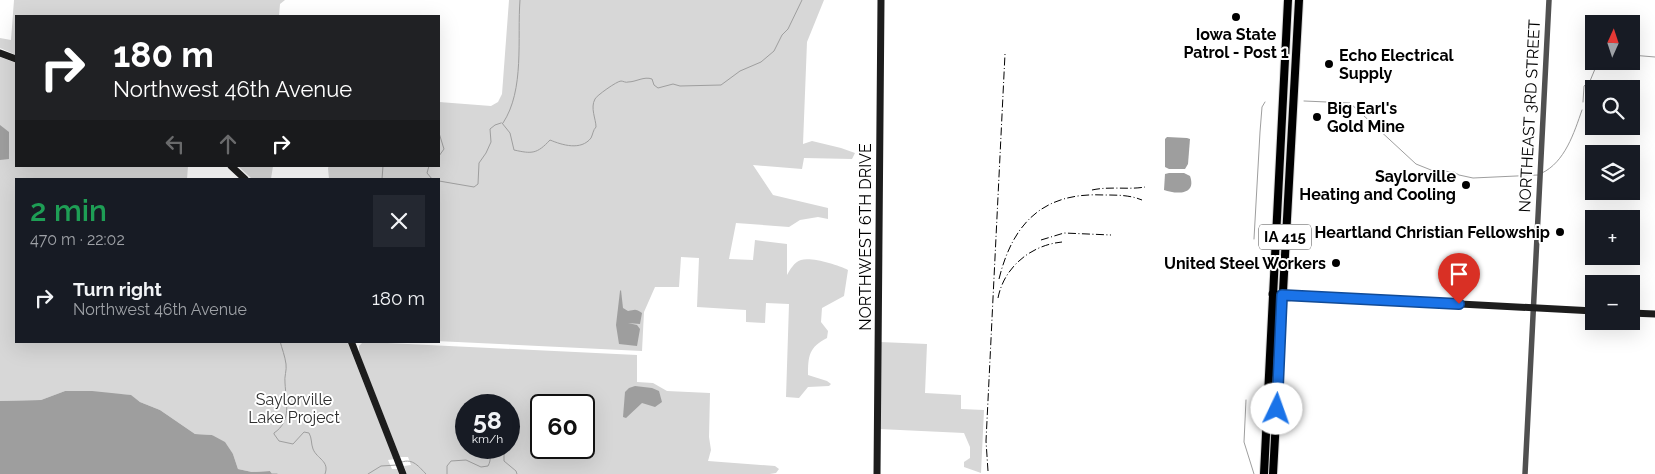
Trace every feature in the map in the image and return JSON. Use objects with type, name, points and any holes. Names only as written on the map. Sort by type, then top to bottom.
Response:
[{"type":"main road","name":"NORTHWEST 6TH DRIVE","points":[[877,474],[881,0]]},
{"type":"main road","name":"IA 415","points":[[1264,474],[1288,0]]},
{"type":"main road","name":"IA 415","points":[[1273,474],[1299,0]]},
{"type":"main road","points":[[0,53],[15,59]]},
{"type":"main road","points":[[232,167],[244,178]]},
{"type":"main road","points":[[1272,294],[1585,311]]},
{"type":"main road","points":[[1640,313],[1655,314]]},
{"type":"main road","points":[[352,343],[403,473]]},
{"type":"street","name":"NORTHEAST 3RD STREET","points":[[1525,474],[1549,0]]},
{"type":"green space","points":[[14,0],[285,0],[280,4],[279,15],[15,15],[15,55],[0,48],[0,38],[11,40]]},
{"type":"green space","points":[[509,0],[824,0],[807,42],[803,144],[812,141],[855,153],[852,159],[804,158],[802,169],[753,165],[773,195],[828,208],[828,219],[818,217],[800,220],[789,227],[736,223],[729,259],[753,260],[755,240],[787,244],[787,275],[796,262],[806,259],[825,262],[848,270],[844,296],[822,308],[821,322],[828,331],[827,338],[816,345],[808,362],[808,375],[831,384],[829,386],[808,387],[799,398],[786,397],[789,304],[766,303],[765,323],[746,322],[746,310],[697,307],[699,258],[681,257],[679,287],[655,287],[644,312],[642,351],[440,341],[440,178],[329,178],[328,168],[440,167],[440,102],[491,106],[498,102],[502,94]]},
{"type":"green space","name":"Saylorville Lake Project","points":[[0,57],[15,63],[15,167],[188,167],[187,178],[15,178],[15,343],[348,343],[394,459],[388,460],[392,469],[398,469],[400,474],[272,474],[270,471],[252,472],[238,469],[233,454],[212,435],[195,434],[160,410],[140,402],[130,395],[65,391],[41,400],[0,401]]},
{"type":"green space","points":[[239,167],[273,167],[271,178],[251,178]]},
{"type":"green space","points":[[880,342],[927,344],[925,393],[961,395],[961,409],[984,410],[981,473],[964,467],[964,462],[970,458],[970,447],[964,433],[879,429]]},
{"type":"green space","name":"Saylorville Lake Project","points":[[362,343],[388,343],[637,355],[637,382],[653,383],[667,391],[710,393],[709,437],[711,450],[708,461],[775,466],[779,469],[776,473],[770,474],[407,474],[404,466],[411,465],[408,457],[400,457],[359,353],[359,346]]},
{"type":"shaded area","points":[[0,125],[9,132],[9,159],[0,160]]},
{"type":"shaded area","points":[[1167,137],[1190,139],[1188,164],[1185,169],[1169,169],[1165,167],[1165,139]]},
{"type":"shaded area","points":[[1184,173],[1190,176],[1191,183],[1188,190],[1179,193],[1164,190],[1165,174]]},
{"type":"shaded area","points":[[621,290],[623,308],[628,311],[636,310],[642,313],[640,324],[628,323],[637,325],[640,329],[637,346],[619,344],[616,325]]},
{"type":"shaded area","points":[[635,386],[652,388],[659,391],[662,402],[655,407],[642,403],[626,418],[623,417],[625,392]]},
{"type":"shaded area","points":[[65,391],[92,391],[131,395],[140,402],[160,410],[195,434],[212,435],[225,442],[233,454],[238,469],[252,472],[270,471],[272,474],[0,474],[0,401],[41,400]]},
{"type":"waterway","points":[[503,123],[515,95],[519,63],[520,0]]},
{"type":"waterway","points":[[502,123],[510,133],[514,150],[534,152],[550,140],[571,146],[587,142],[596,127],[593,110],[595,99],[611,86],[621,81],[627,82],[646,78],[652,79],[654,85],[658,88],[673,84],[680,86],[721,85],[740,71],[761,62],[774,51],[782,35],[788,29],[802,0]]},
{"type":"waterway","points":[[1640,56],[1655,57]]},
{"type":"waterway","points":[[1583,102],[1584,86],[1590,81],[1595,70]]},
{"type":"waterway","points":[[1304,101],[1350,103],[1416,164],[1431,170],[1454,172],[1473,178],[1538,175]]},
{"type":"waterway","points":[[1254,239],[1262,107],[1265,102]]},
{"type":"waterway","points":[[1542,173],[1557,162],[1563,154],[1572,137],[1582,110]]},
{"type":"waterway","points":[[440,181],[474,187],[478,184],[479,163],[491,142],[490,129],[501,123]]},
{"type":"waterway","points":[[440,136],[444,149],[440,155]]},
{"type":"waterway","points":[[382,178],[383,167]]},
{"type":"waterway","points":[[429,167],[427,173],[431,178]]},
{"type":"waterway","points":[[281,343],[286,364],[287,411],[283,423],[274,434],[279,441],[293,444],[304,432],[309,433],[313,449],[326,466],[325,474]]},
{"type":"waterway","points":[[1246,400],[1244,442],[1254,474]]},
{"type":"waterway","points":[[447,474],[447,466],[451,461],[466,460],[481,467],[488,466],[490,459]]},
{"type":"waterway","points":[[504,459],[517,474]]},
{"type":"waterway","points":[[402,462],[413,462],[426,474]]},
{"type":"waterway","points":[[368,474],[381,466],[397,465]]},
{"type":"waterway","points":[[267,474],[277,474]]},
{"type":"railway","points":[[988,471],[986,441],[1005,54]]},
{"type":"railway","points":[[1092,190],[1145,187]]},
{"type":"railway","points":[[999,279],[1013,241],[1034,214],[1048,205],[1083,195],[1123,196],[1142,200]]},
{"type":"railway","points":[[1041,240],[1064,233],[1111,235]]},
{"type":"railway","points":[[998,298],[1006,277],[1021,259],[1040,248],[1062,242]]},
{"type":"place","name":"Iowa State Patrol - Post 1","points":[[1236,17]]},
{"type":"place","name":"Echo Electrical Supply","points":[[1329,64]]},
{"type":"place","name":"Big Earl's Gold Mine","points":[[1317,117]]},
{"type":"place","name":"Saylorville Heating and Cooling","points":[[1466,185]]},
{"type":"place","name":"Heartland Christian Fellowship","points":[[1560,232]]},
{"type":"place","name":"United Steel Workers","points":[[1336,263]]},
{"type":"route","points":[[1277,409],[1282,295],[1459,304]]}]
